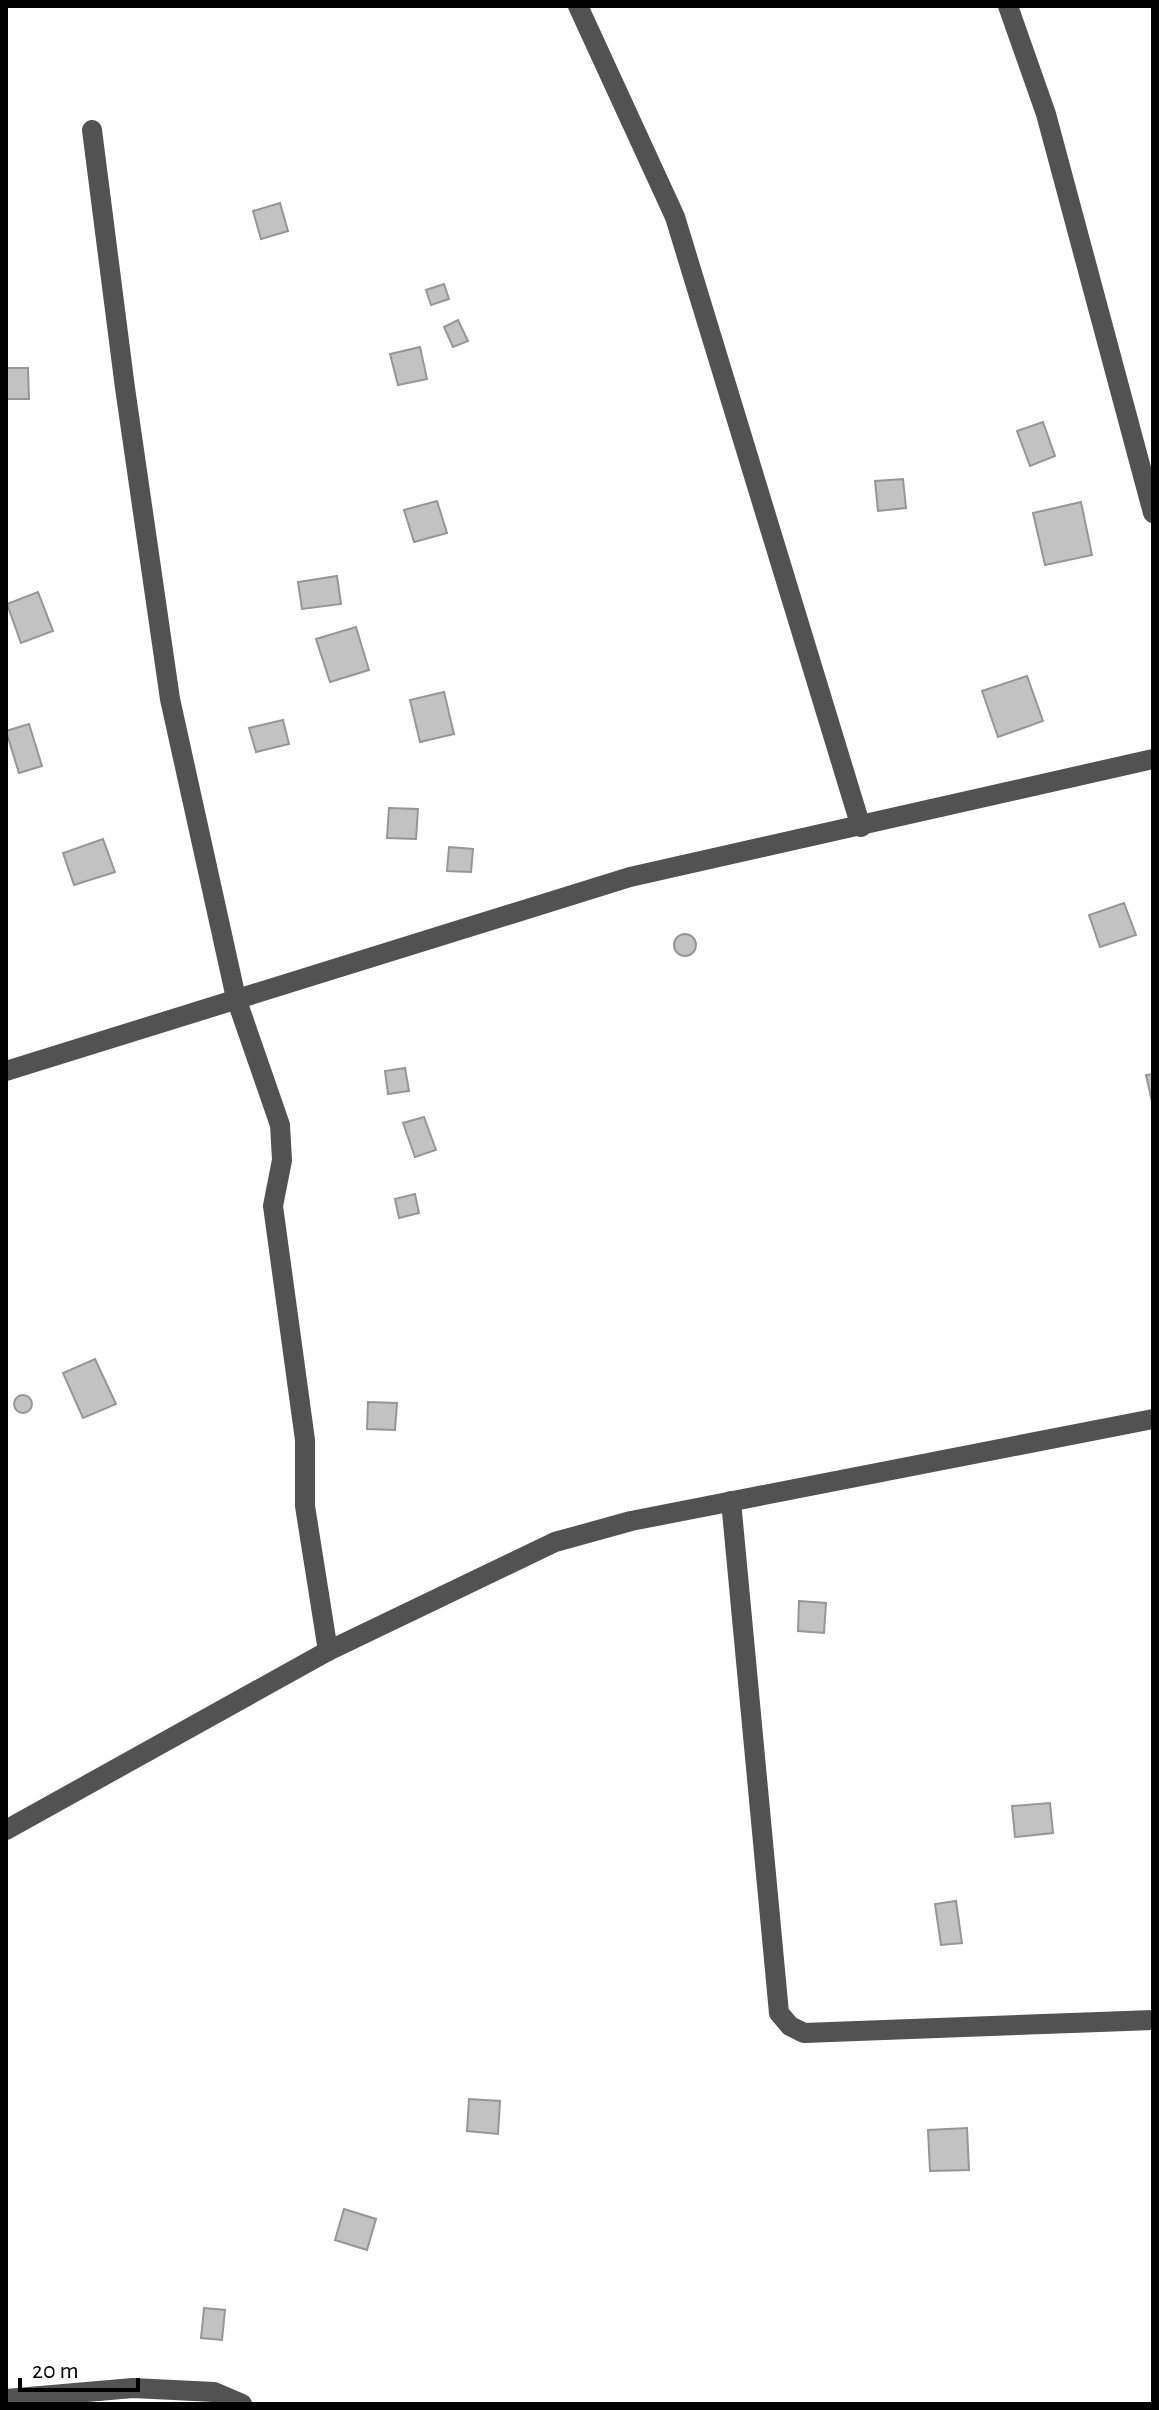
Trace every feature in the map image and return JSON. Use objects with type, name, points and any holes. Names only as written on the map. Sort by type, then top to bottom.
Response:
[{"type":"street","points":[[578,6],[675,217],[861,827]]},
{"type":"street","points":[[1008,6],[1046,114],[1153,513]]},
{"type":"street","points":[[92,130],[170,699],[236,998],[280,1125],[282,1160],[273,1206],[305,1440],[305,1506],[328,1651]]},
{"type":"street","points":[[6,1071],[630,877],[1153,759]]},
{"type":"street","points":[[6,1830],[328,1651],[555,1542],[631,1521],[1153,1419]]},
{"type":"street","points":[[731,1501],[779,2013],[790,2026],[804,2033],[1153,2020]]},
{"type":"street","points":[[6,2399],[133,2388],[214,2392],[242,2404]]},
{"type":"building","points":[[280,203],[288,231],[261,239],[253,211]]},
{"type":"building","points":[[444,284],[449,299],[431,305],[426,290]]},
{"type":"building","points":[[458,320],[468,341],[453,347],[444,327]]},
{"type":"building","points":[[420,347],[427,379],[398,385],[390,354]]},
{"type":"building","points":[[6,368],[28,368],[29,399],[6,399]]},
{"type":"building","points":[[1043,422],[1055,456],[1030,466],[1017,431]]},
{"type":"building","points":[[903,479],[906,508],[878,511],[875,481]]},
{"type":"building","points":[[437,501],[447,533],[414,542],[404,510]]},
{"type":"building","points":[[1081,502],[1092,555],[1045,565],[1033,513]]},
{"type":"building","points":[[337,576],[341,604],[302,609],[298,582]]},
{"type":"building","points":[[38,592],[53,631],[21,643],[7,604]]},
{"type":"building","points":[[356,627],[369,670],[330,682],[316,639]]},
{"type":"building","points":[[1027,676],[1043,721],[998,737],[982,691]]},
{"type":"building","points":[[444,692],[454,734],[420,742],[410,700]]},
{"type":"building","points":[[283,720],[289,744],[256,752],[249,728]]},
{"type":"building","points":[[29,724],[42,766],[19,773],[6,731]]},
{"type":"building","points":[[389,808],[418,809],[416,839],[387,838]]},
{"type":"building","points":[[103,839],[115,872],[74,885],[63,853]]},
{"type":"building","points":[[449,847],[473,849],[471,872],[447,871]]},
{"type":"building","points":[[1124,903],[1136,935],[1100,947],[1089,915]]},
{"type":"building","points":[[685,934],[693,937],[696,945],[693,953],[685,956],[677,953],[674,945],[677,937]]},
{"type":"building","points":[[405,1068],[409,1091],[388,1094],[385,1071]]},
{"type":"building","points":[[1153,1074],[1153,1106],[1146,1075]]},
{"type":"building","points":[[424,1117],[436,1150],[415,1157],[403,1123]]},
{"type":"building","points":[[415,1194],[419,1213],[399,1218],[395,1199]]},
{"type":"building","points":[[95,1359],[116,1404],[83,1418],[63,1373]]},
{"type":"building","points":[[19,1395],[27,1395],[32,1404],[30,1411],[19,1413],[14,1408],[14,1400]]},
{"type":"building","points":[[368,1402],[397,1403],[395,1430],[367,1429]]},
{"type":"building","points":[[799,1601],[826,1603],[824,1633],[798,1631]]},
{"type":"building","points":[[1050,1803],[1053,1833],[1015,1837],[1012,1806]]},
{"type":"building","points":[[956,1901],[962,1943],[941,1945],[935,1904]]},
{"type":"building","points":[[469,2099],[500,2101],[498,2134],[467,2131]]},
{"type":"building","points":[[967,2128],[969,2170],[930,2171],[928,2130]]},
{"type":"building","points":[[344,2209],[376,2219],[367,2250],[335,2240]]},
{"type":"building","points":[[204,2308],[225,2310],[222,2340],[201,2338]]}]
